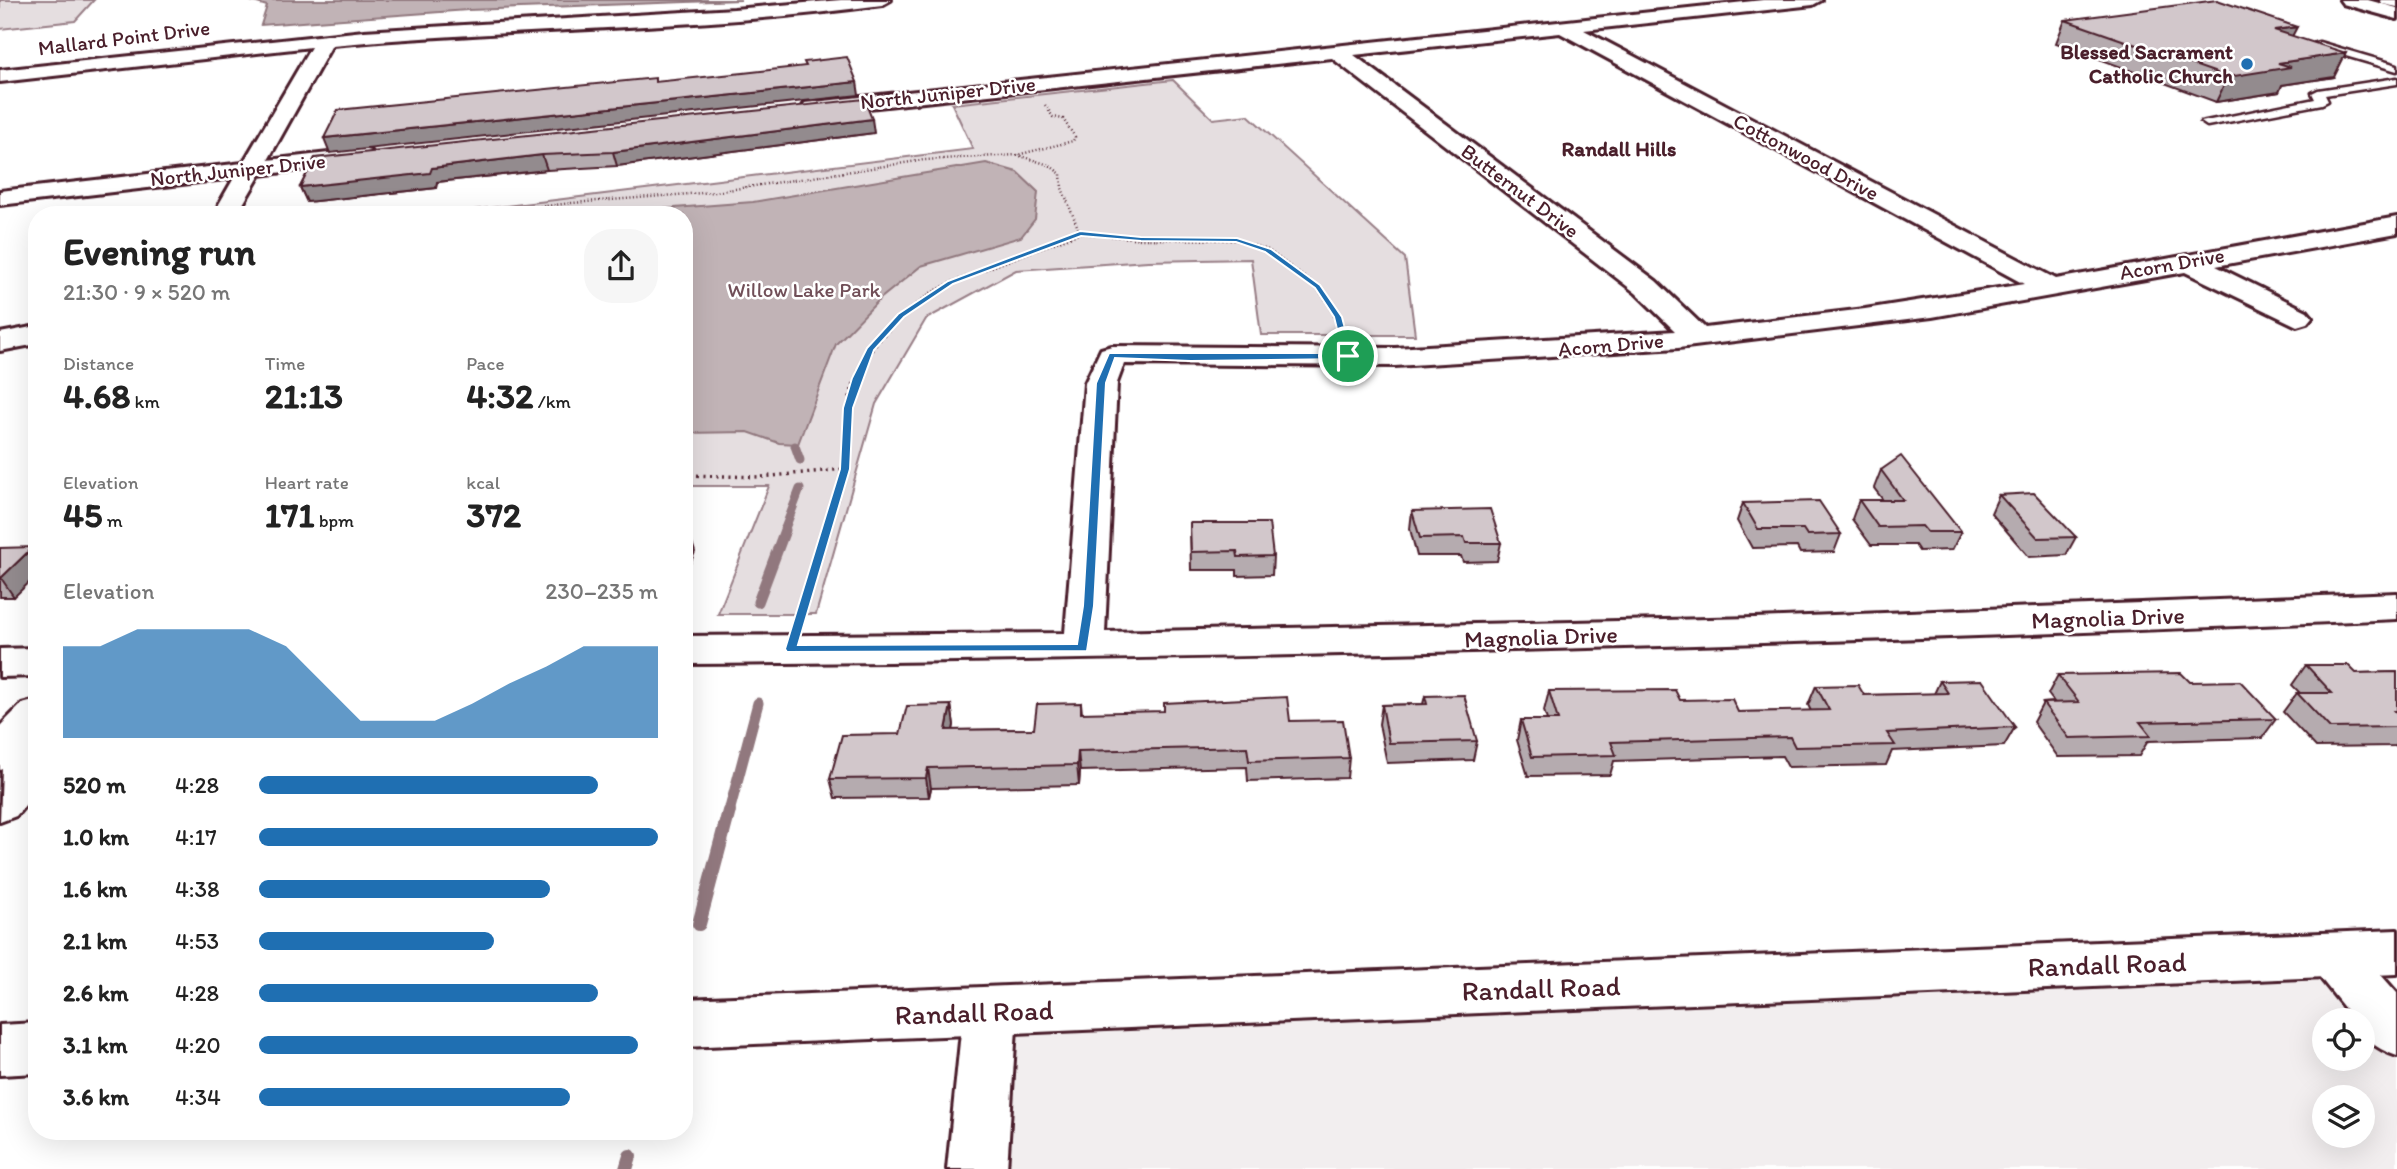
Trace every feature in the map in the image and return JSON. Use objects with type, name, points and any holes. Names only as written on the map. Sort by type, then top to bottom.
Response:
[{"type":"street","name":"Mallard Point Drive","points":[[0,76],[162,55],[325,40],[486,27],[700,17],[882,0]]},
{"type":"street","points":[[1689,0],[1713,11]]},
{"type":"street","name":"North Juniper Drive","points":[[798,109],[1813,0]]},
{"type":"street","points":[[2349,0],[2394,7]]},
{"type":"street","name":"Cottonwood Drive","points":[[1563,27],[2048,286]]},
{"type":"street","points":[[233,206],[251,169],[325,40]]},
{"type":"street","name":"Butternut Drive","points":[[1336,51],[1646,287],[1698,337]]},
{"type":"street","name":"North Juniper Drive","points":[[0,198],[388,154]]},
{"type":"street","name":"Acorn Drive","points":[[1083,648],[1088,606],[1101,383],[1112,355],[1191,358],[1564,351],[1866,318],[2397,225]]},
{"type":"street","points":[[2186,262],[2297,317]]},
{"type":"street","points":[[0,342],[28,337]]},
{"type":"street","name":"Magnolia Drive","points":[[693,650],[1083,648],[1569,636],[2397,606]]},
{"type":"street","points":[[0,663],[28,662]]},
{"type":"street","points":[[0,754],[28,724]]},
{"type":"street","points":[[0,804],[28,770]]},
{"type":"street","name":"Randall Road","points":[[693,1023],[2397,952]]},
{"type":"street","points":[[2332,955],[2397,1032]]},
{"type":"street","points":[[977,1169],[990,1012]]},
{"type":"street","points":[[0,1050],[28,1048]]},
{"type":"lane","points":[[2308,41],[2396,72]]},
{"type":"lane","points":[[2207,122],[2322,101],[2318,93],[2396,72]]},
{"type":"path","points":[[544,206],[715,192],[924,160],[1017,155],[1073,141],[1075,137],[1063,119],[1053,117],[1031,84]]},
{"type":"path","points":[[1017,155],[1049,165],[1060,174],[1062,188],[1080,233]]},
{"type":"path","points":[[791,649],[845,469],[848,408],[866,359],[883,332],[901,315],[950,282],[1045,249],[1080,233],[1254,243],[1318,287],[1328,299],[1338,317],[1348,356]]},
{"type":"path","points":[[693,475],[768,476],[845,469]]},
{"type":"shaded area","points":[[247,0],[741,0],[468,10],[261,25],[267,6]]},
{"type":"shaded area","points":[[986,163],[1017,172],[1038,192],[1035,219],[1021,237],[921,266],[880,299],[836,344],[798,444],[779,443],[748,432],[693,433],[693,207],[753,202]]},
{"type":"shaded area","points":[[2332,971],[2363,1008],[2312,1008],[2312,1071],[2375,1071],[2375,1023],[2397,1049],[2397,1169],[989,1169],[1000,1025]]},
{"type":"green space","points":[[0,0],[94,0],[75,21],[0,29]]},
{"type":"green space","name":"Willow Lake Park","points":[[1173,80],[1213,119],[1248,115],[1405,258],[1415,335],[1261,335],[1251,259],[1148,261],[1016,270],[926,319],[876,404],[816,614],[718,614],[769,486],[693,486],[693,206],[507,206],[973,149],[952,104]]},
{"type":"building","points":[[2217,0],[2297,27],[2274,30],[2346,53],[2278,63],[2291,67],[2228,77],[2065,20]]},
{"type":"building","points":[[847,57],[857,82],[324,138],[338,110],[655,78],[655,82],[743,73],[806,66],[804,62]]},
{"type":"building","points":[[864,99],[872,119],[613,152],[542,155],[432,168],[430,173],[300,187],[315,158]]},
{"type":"building","points":[[1901,456],[1961,532],[1927,532],[1922,526],[1878,527],[1859,500],[1903,500],[1881,470]]},
{"type":"building","points":[[2034,493],[2076,537],[2038,538],[1999,495]]},
{"type":"building","points":[[1819,501],[1841,534],[1807,535],[1803,529],[1758,529],[1743,503]]},
{"type":"building","points":[[1490,509],[1501,543],[1466,543],[1464,537],[1420,538],[1412,511]]},
{"type":"building","points":[[1190,523],[1269,523],[1273,556],[1238,557],[1237,551],[1191,552]]},
{"type":"building","points":[[28,547],[28,552],[1,578],[0,578],[0,548]]},
{"type":"building","points":[[2306,665],[2348,665],[2356,673],[2397,672],[2397,727],[2330,728],[2297,693],[2332,693]]},
{"type":"building","points":[[2181,673],[2190,682],[2240,681],[2276,719],[2140,722],[2151,736],[2069,738],[2043,703],[2079,702],[2058,675]]},
{"type":"building","points":[[1982,680],[2015,727],[1887,733],[1895,745],[1795,747],[1790,737],[1611,742],[1616,755],[1532,757],[1521,720],[1558,720],[1549,691],[1675,690],[1680,700],[1732,699],[1738,712],[1829,710],[1816,686],[1858,685],[1864,695],[1948,693],[1940,681]]},
{"type":"building","points":[[1464,695],[1477,741],[1389,743],[1382,705],[1427,704],[1425,696]]},
{"type":"building","points":[[1287,697],[1290,721],[1343,720],[1349,758],[1249,761],[1247,747],[1078,751],[1077,765],[928,768],[926,778],[830,779],[842,735],[900,734],[907,706],[951,705],[946,730],[1034,729],[1037,704],[1081,703],[1081,713],[1164,711],[1164,703]]},
{"type":"waterway","points":[[795,446],[800,460]]},
{"type":"waterway","points":[[784,531],[800,489]]},
{"type":"waterway","points":[[758,602],[785,530]]},
{"type":"waterway","points":[[729,812],[758,703]]},
{"type":"waterway","points":[[699,924],[729,811]]},
{"type":"waterway","points":[[626,1169],[630,1156]]},
{"type":"place","name":"Blessed Sacrament Catholic Church","points":[[2247,64]]},
{"type":"district","name":"Randall Hills","points":[[1619,149]]},
{"type":"route","points":[[1080,233],[1117,238],[1237,240],[1254,243],[1268,250],[1318,287],[1328,299],[1338,317],[1348,356],[1191,358],[1112,355],[1101,383],[1088,606],[1083,648],[791,649],[845,469],[848,408],[857,378],[870,350],[883,332],[929,294],[950,282],[1045,249],[1080,233]]}]
